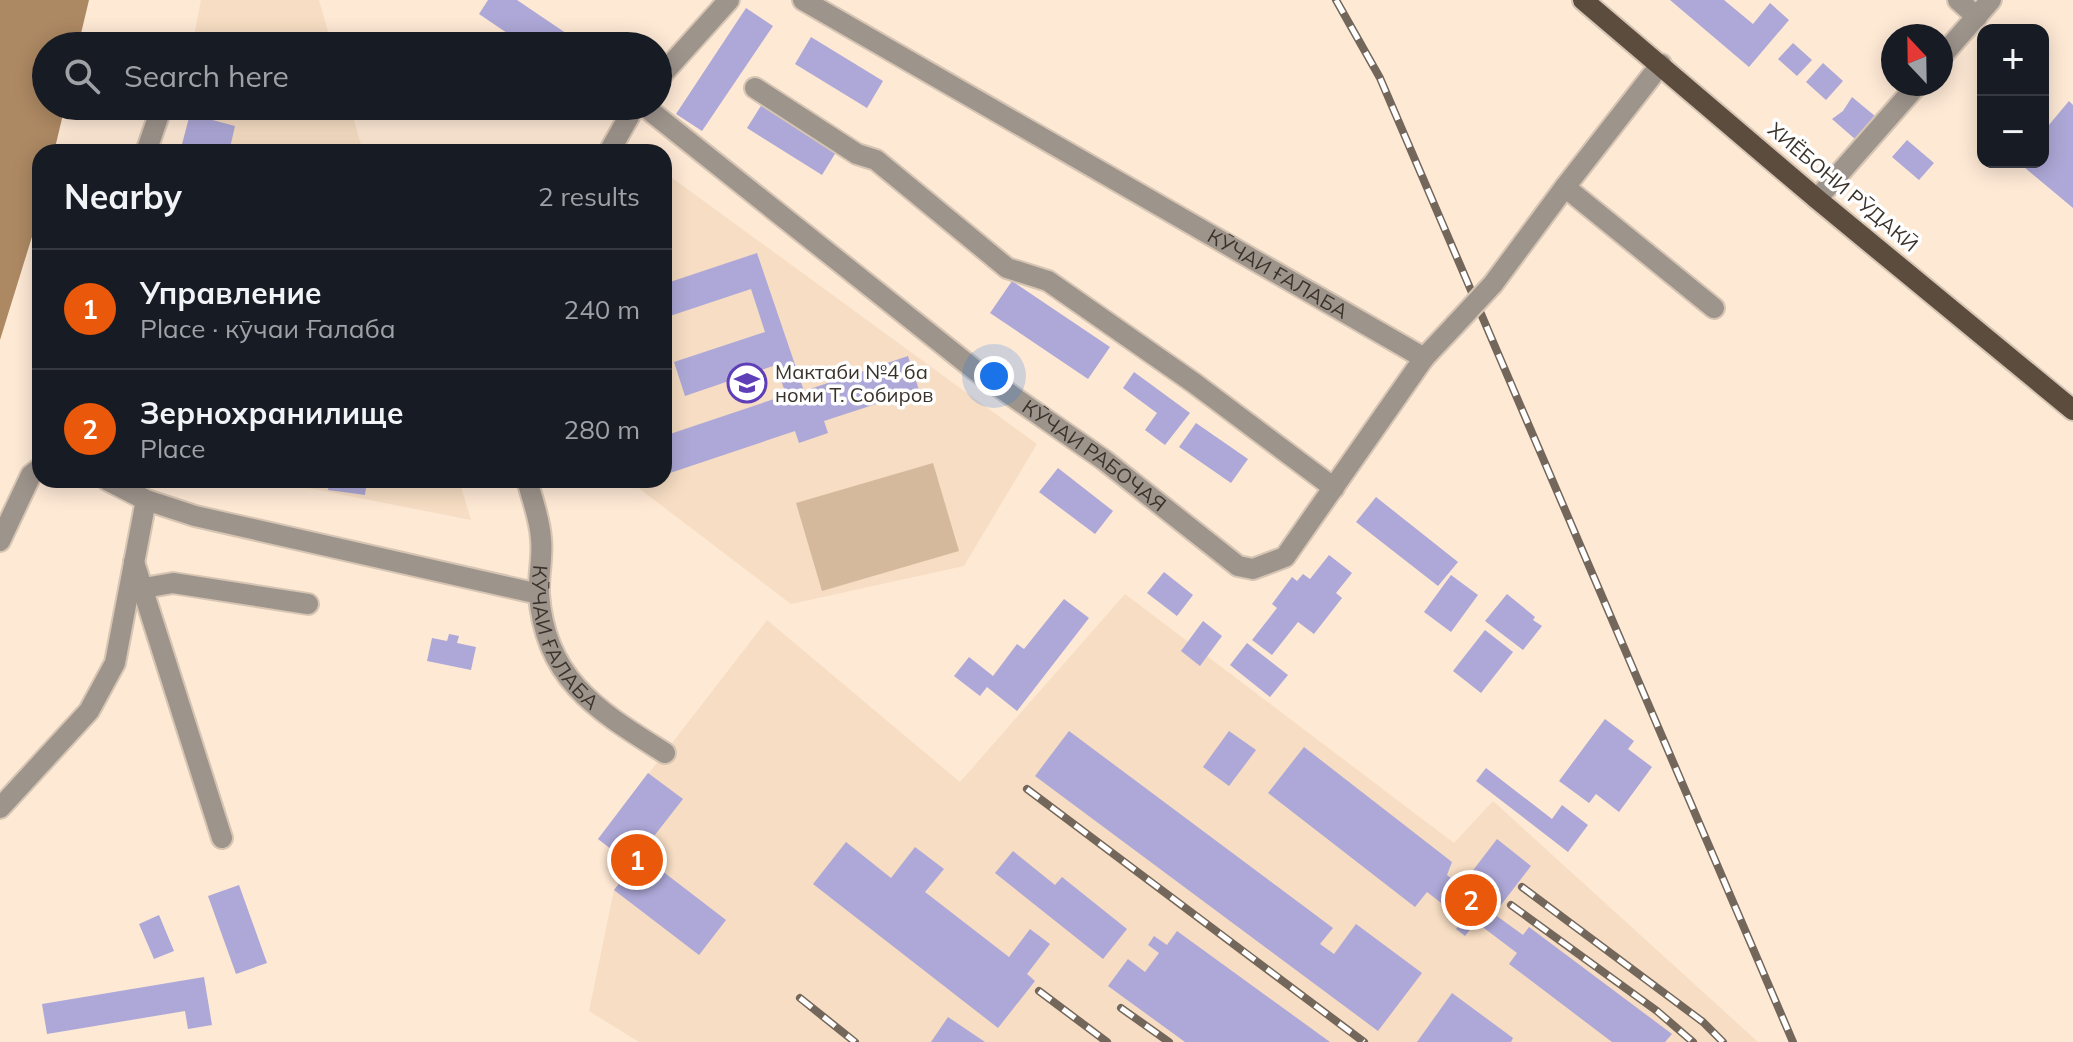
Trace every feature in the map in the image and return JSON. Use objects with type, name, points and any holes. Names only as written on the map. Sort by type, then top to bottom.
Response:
[{"type":"main road","name":"ХИЁБОНИ РӮДАКӢ","points":[[1583,0],[1817,199],[2073,410]]},
{"type":"street","points":[[672,63],[729,0]]},
{"type":"street","name":"КӮЧАИ ҒАЛАБА","points":[[803,0],[1424,358]]},
{"type":"street","points":[[1958,0],[1977,17]]},
{"type":"street","points":[[1953,44],[1991,0]]},
{"type":"street","points":[[1424,358],[1493,284],[1661,64]]},
{"type":"street","points":[[755,88],[857,154],[876,160],[1007,268],[1048,281],[1194,383],[1334,488]]},
{"type":"street","points":[[1817,199],[1907,96]]},
{"type":"street","points":[[149,144],[157,120]]},
{"type":"street","points":[[614,144],[627,120]]},
{"type":"street","name":"КӮЧАИ РАБОЧАЯ","points":[[662,120],[975,370],[1104,460],[1238,566],[1253,569],[1285,557],[1424,358]]},
{"type":"street","points":[[1565,187],[1714,308]]},
{"type":"street","points":[[0,541],[32,474]]},
{"type":"street","points":[[123,488],[146,500],[195,516],[539,594]]},
{"type":"street","name":"КӮЧАИ ҒАЛАБА","points":[[529,488],[541,539],[539,594],[553,654],[573,686],[600,713],[665,753]]},
{"type":"street","points":[[0,808],[89,711],[115,663],[146,500]]},
{"type":"street","points":[[134,562],[222,838]]},
{"type":"street","points":[[144,588],[173,583],[308,604]]},
{"type":"shaded area","points":[[0,0],[89,0],[81,32],[32,32],[32,120],[62,120],[56,144],[32,144],[32,237],[0,340]]},
{"type":"shaded area","points":[[201,0],[319,0],[328,32],[195,32]]},
{"type":"shaded area","points":[[188,120],[354,120],[361,144],[182,144]]},
{"type":"shaded area","points":[[672,178],[1037,444],[964,566],[791,604],[639,488],[672,488]]},
{"type":"shaded area","points":[[933,463],[959,551],[822,591],[796,503]]},
{"type":"shaded area","points":[[309,488],[461,488],[471,520]]},
{"type":"shaded area","points":[[1125,594],[1454,843],[1493,801],[1758,1042],[639,1042],[589,1011],[614,890],[633,866],[598,839],[767,620],[960,782]]},
{"type":"building","points":[[488,0],[517,0],[564,32],[505,32],[479,14]]},
{"type":"building","points":[[1670,0],[1724,0],[1753,24],[1770,3],[1789,20],[1749,67]]},
{"type":"building","points":[[746,8],[773,26],[702,131],[676,114]]},
{"type":"building","points":[[811,37],[883,81],[867,108],[795,64]]},
{"type":"building","points":[[1793,43],[1812,60],[1797,76],[1778,59]]},
{"type":"building","points":[[1823,63],[1843,81],[1826,100],[1806,82]]},
{"type":"building","points":[[1852,97],[1875,116],[1855,139],[1832,119],[1843,111]]},
{"type":"building","points":[[764,101],[838,149],[822,175],[747,128]]},
{"type":"building","points":[[2069,101],[2073,105],[2073,208],[2025,168],[2049,168],[2049,125]]},
{"type":"building","points":[[188,120],[212,120],[235,126],[231,144],[182,144]]},
{"type":"building","points":[[1907,140],[1934,163],[1919,180],[1892,157]]},
{"type":"building","points":[[757,253],[804,391],[908,356],[919,390],[824,421],[828,433],[799,443],[795,431],[672,472],[672,433],[786,395],[776,365],[685,396],[674,362],[765,332],[751,289],[672,315],[672,281]]},
{"type":"building","points":[[1012,281],[1110,347],[1088,379],[990,313]]},
{"type":"building","points":[[1134,372],[1190,413],[1165,445],[1145,430],[1157,413],[1123,388]]},
{"type":"building","points":[[1196,423],[1248,459],[1231,483],[1179,447]]},
{"type":"building","points":[[1058,468],[1113,511],[1095,534],[1039,492]]},
{"type":"building","points":[[328,488],[366,488],[365,495]]},
{"type":"building","points":[[1376,497],[1458,562],[1438,586],[1356,522]]},
{"type":"building","points":[[1329,555],[1352,573],[1336,593],[1342,598],[1314,634],[1298,622],[1272,655],[1252,640],[1277,608],[1272,604],[1292,577],[1297,581],[1303,574],[1310,579]]},
{"type":"building","points":[[1164,572],[1193,595],[1177,616],[1147,593]]},
{"type":"building","points":[[1451,575],[1478,595],[1451,632],[1424,612]]},
{"type":"building","points":[[1507,594],[1542,626],[1523,650],[1485,621]]},
{"type":"building","points":[[1064,599],[1089,618],[1017,711],[987,687],[980,696],[954,676],[969,657],[993,676],[1017,644],[1024,649]]},
{"type":"building","points":[[1203,621],[1222,636],[1200,666],[1181,651]]},
{"type":"building","points":[[1485,630],[1513,652],[1481,693],[1453,671]]},
{"type":"building","points":[[449,634],[459,636],[457,643],[476,647],[471,670],[427,661],[432,638],[447,641]]},
{"type":"building","points":[[1247,643],[1288,675],[1270,697],[1230,665]]},
{"type":"building","points":[[1605,719],[1634,741],[1628,749],[1652,767],[1619,812],[1596,794],[1589,803],[1559,781]]},
{"type":"building","points":[[1069,731],[1333,928],[1320,944],[1334,954],[1356,924],[1422,973],[1378,1031],[1035,776]]},
{"type":"building","points":[[1229,731],[1256,750],[1229,786],[1203,767]]},
{"type":"building","points":[[1304,747],[1452,862],[1447,875],[1461,886],[1497,839],[1531,866],[1494,914],[1523,935],[1529,927],[1672,1034],[1665,1042],[1612,1042],[1509,964],[1517,953],[1476,922],[1465,936],[1456,929],[1463,920],[1427,892],[1415,907],[1268,793]]},
{"type":"building","points":[[1486,768],[1552,819],[1562,805],[1588,825],[1568,852],[1476,781]]},
{"type":"building","points":[[648,773],[683,799],[640,854],[726,920],[699,955],[614,890],[633,866],[598,839]]},
{"type":"building","points":[[846,842],[891,878],[915,847],[944,869],[925,892],[1009,957],[1030,929],[1050,944],[1027,974],[1035,981],[998,1028],[813,884]]},
{"type":"building","points":[[1013,851],[1055,885],[1062,877],[1127,929],[1103,959],[995,873]]},
{"type":"building","points":[[239,885],[267,963],[236,974],[208,896]]},
{"type":"building","points":[[159,915],[174,951],[154,959],[139,924]]},
{"type":"building","points":[[1177,931],[1330,1042],[1185,1042],[1108,986],[1128,959],[1145,972],[1159,953],[1148,945],[1154,936],[1167,945]]},
{"type":"building","points":[[204,977],[212,1025],[188,1029],[185,1011],[47,1034],[42,1004]]},
{"type":"building","points":[[1452,993],[1513,1038],[1511,1042],[1417,1042]]},
{"type":"building","points":[[948,1017],[985,1042],[931,1042]]},
{"type":"railway","points":[[1336,0],[1380,78],[1793,1042]]},
{"type":"railway","points":[[1027,789],[1364,1042]]},
{"type":"railway","points":[[1522,887],[1703,1022],[1723,1042]]},
{"type":"railway","points":[[1511,905],[1657,1011],[1693,1042]]},
{"type":"railway","points":[[1039,991],[1107,1042]]},
{"type":"railway","points":[[800,998],[855,1042]]},
{"type":"railway","points":[[1121,1008],[1169,1042]]},
{"type":"place","name":"Мактаби №4 ба номи Т. Собиров","points":[[747,383]]},
{"type":"place","name":"Управление","points":[[637,860]]},
{"type":"place","name":"Зернохранилище","points":[[1471,900]]}]
